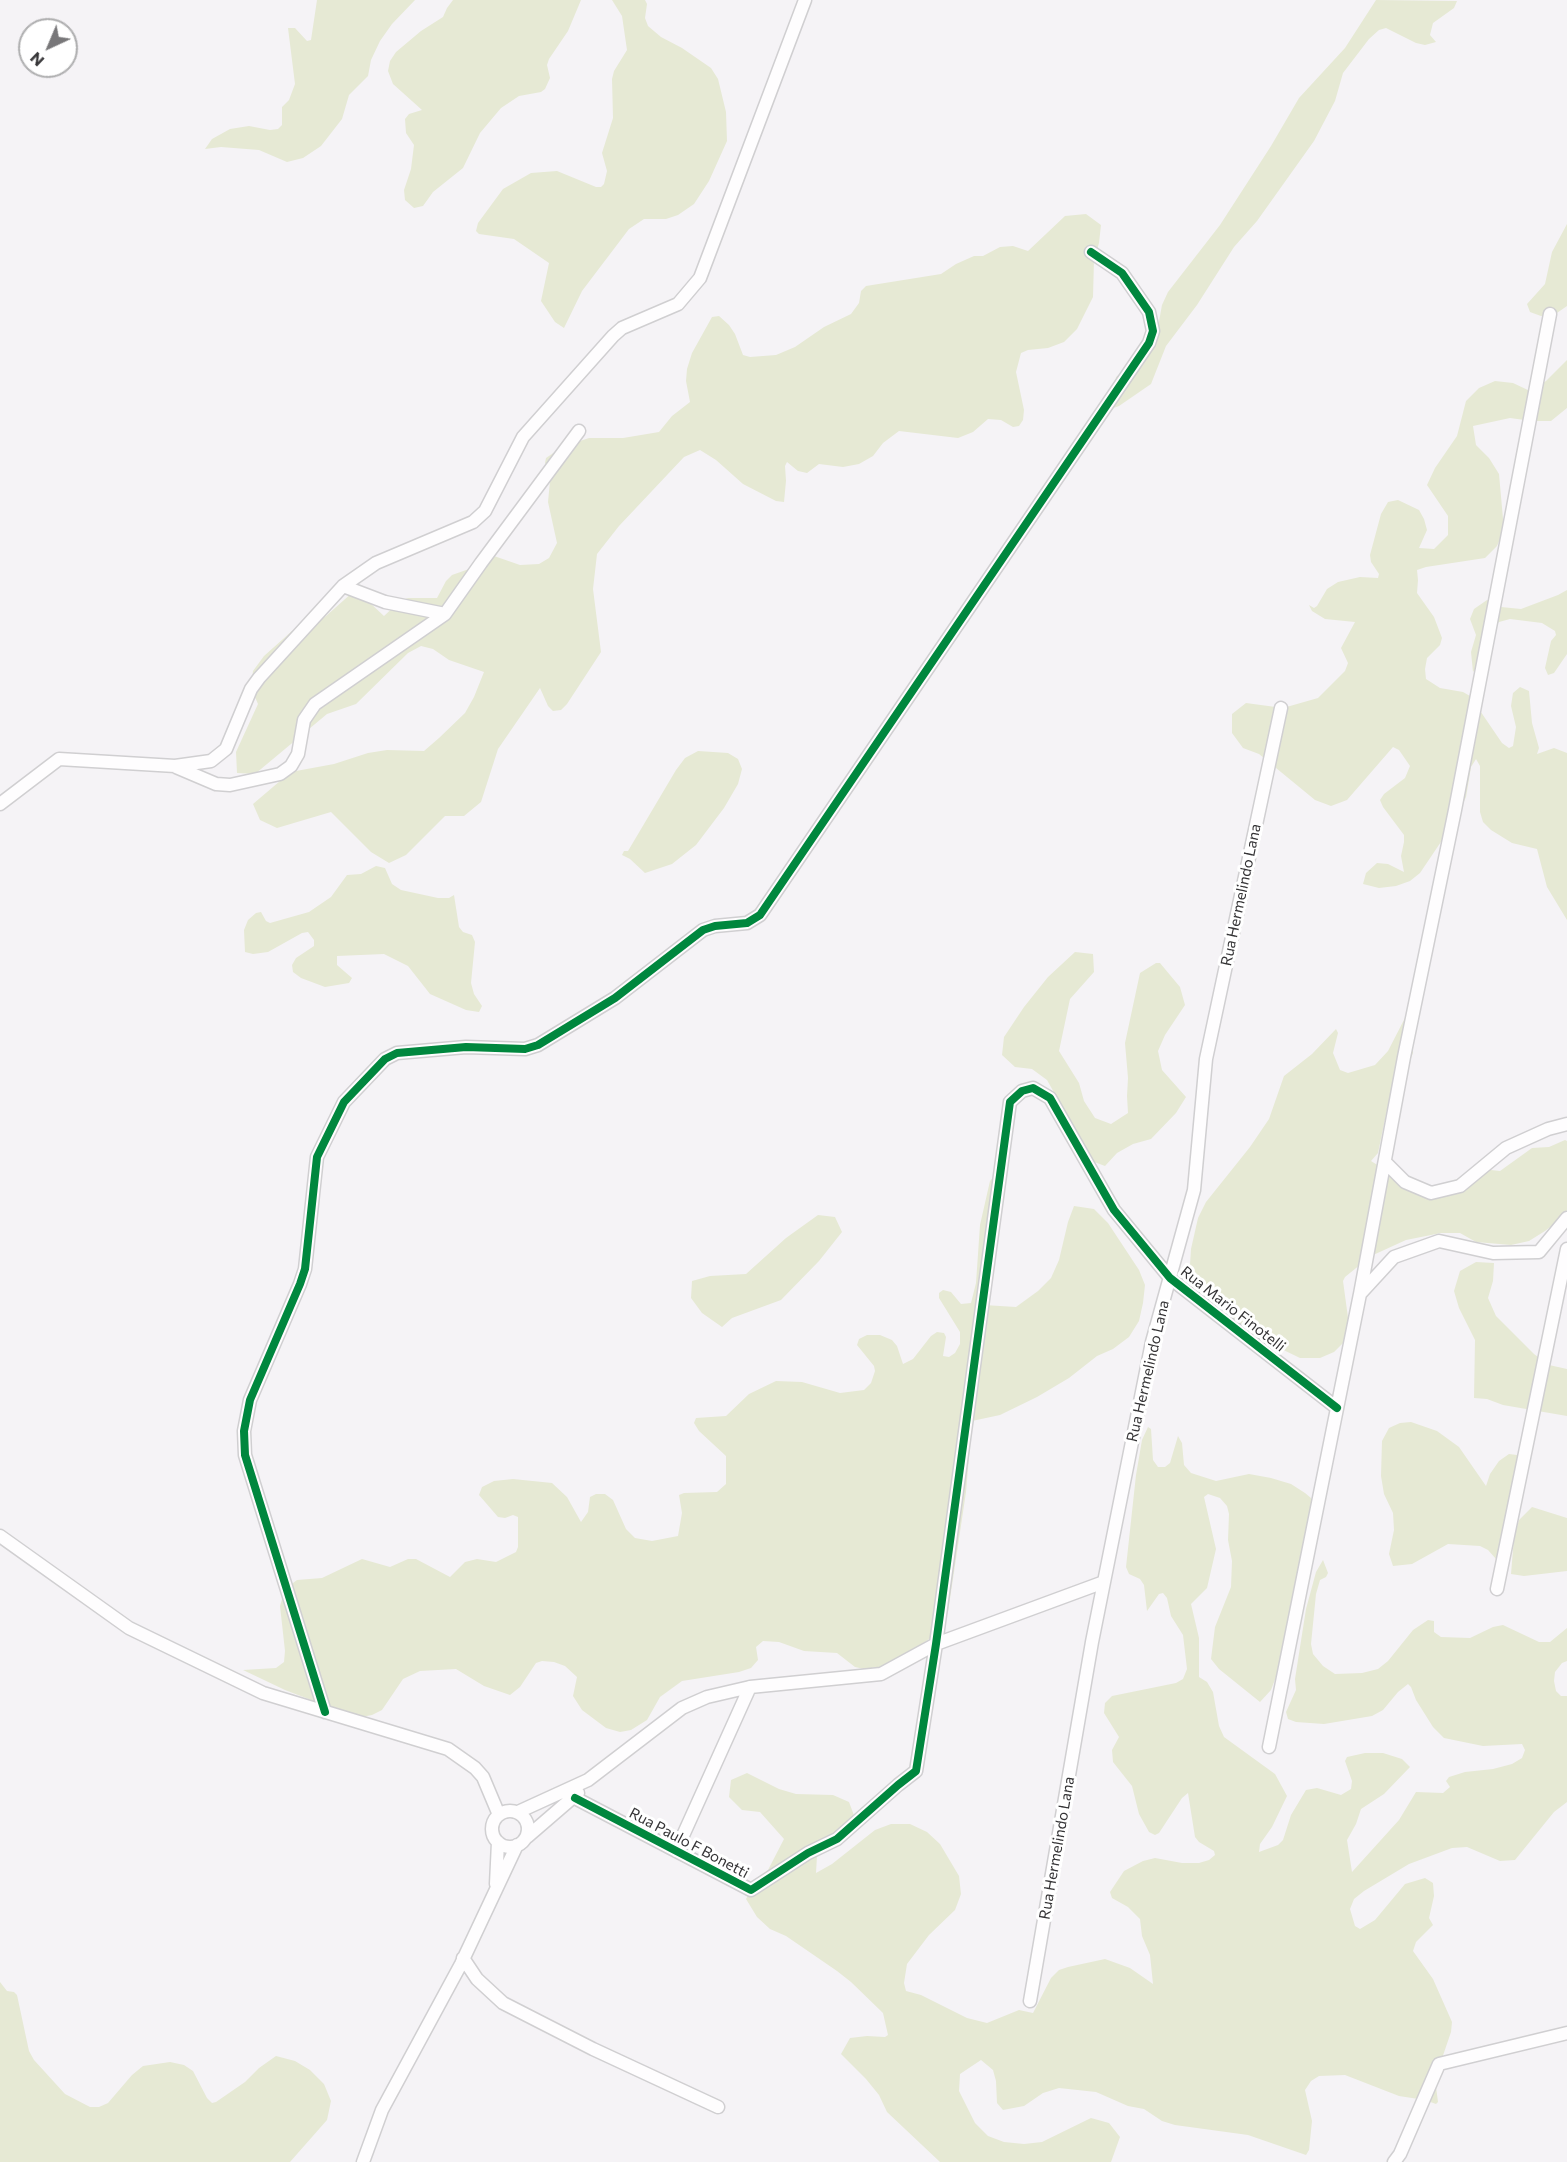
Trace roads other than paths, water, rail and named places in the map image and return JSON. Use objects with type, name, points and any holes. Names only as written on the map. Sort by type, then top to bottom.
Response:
[{"type":"street","points":[[0,804],[59,759],[175,766],[211,760],[226,749],[251,689],[259,678],[343,586],[376,563],[473,522],[485,511],[523,437],[613,336],[622,328],[678,304],[700,278],[805,0]]},
{"type":"street","points":[[325,1712],[245,1455],[244,1431],[250,1400],[305,1269],[317,1157],[344,1102],[385,1059],[397,1053],[466,1047],[525,1049],[538,1045],[615,998],[703,930],[715,926],[747,923],[760,915],[1149,344],[1153,331],[1149,312],[1122,273],[1091,252]]},
{"type":"street","points":[[1269,1747],[1386,1163],[1404,1057],[1455,810],[1550,314]]},
{"type":"street","points":[[175,766],[216,784],[230,784],[280,774],[291,766],[298,754],[304,720],[315,704],[445,614],[579,431]]},
{"type":"street","points":[[343,586],[385,602],[445,614]]},
{"type":"street","name":"Rua Hermelindo Lana","points":[[1030,2001],[1104,1582],[1152,1342],[1194,1190],[1206,1059],[1281,708]]},
{"type":"street","name":"Rua Mario Finotelli","points":[[936,1644],[1010,1102],[1016,1094],[1033,1088],[1050,1098],[1114,1210],[1170,1278],[1337,1408]]},
{"type":"street","points":[[1386,1163],[1405,1182],[1431,1193],[1460,1186],[1506,1148],[1548,1129],[1567,1124]]},
{"type":"street","points":[[1360,1294],[1394,1257],[1439,1241],[1493,1253],[1539,1252],[1567,1218]]},
{"type":"street","points":[[1497,1589],[1567,1250]]},
{"type":"street","points":[[0,1536],[129,1628],[263,1693],[448,1749],[475,1768],[489,1788],[499,1815],[493,1829],[498,1842],[495,1891]]},
{"type":"street","points":[[499,1815],[515,1812],[588,1780],[681,1708],[707,1697],[750,1687],[881,1674],[936,1644],[1104,1582]]},
{"type":"street","name":"Rua Paulo F Bonetti","points":[[575,1798],[751,1890],[808,1852],[837,1839],[916,1771],[936,1644]]},
{"type":"street","points":[[676,1851],[750,1687]]},
{"type":"street","points":[[498,1842],[507,1846],[522,1841],[575,1798],[588,1780]]},
{"type":"street","points":[[363,2162],[382,2110],[522,1841],[527,1825],[489,1788]]},
{"type":"street","points":[[463,1958],[477,1978],[503,2003],[593,2049],[718,2107]]},
{"type":"street","points":[[1394,2162],[1400,2154],[1439,2064],[1567,2033]]}]
